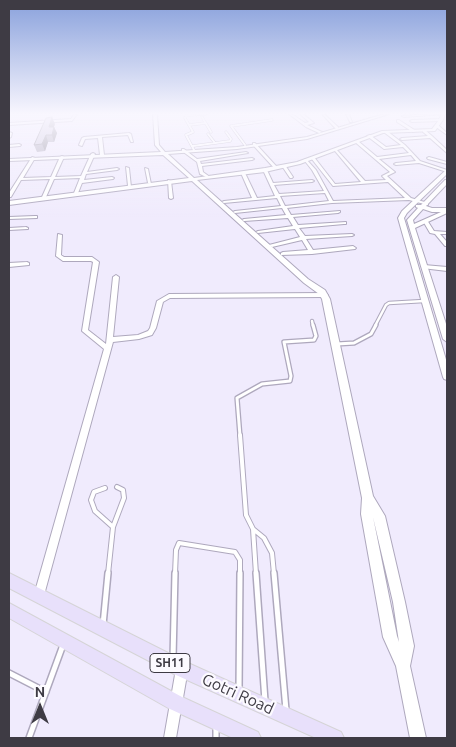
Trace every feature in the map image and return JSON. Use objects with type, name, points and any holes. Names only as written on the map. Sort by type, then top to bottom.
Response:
[{"type":"main road","name":"Gotri Road","points":[[9,580],[178,667],[336,738]]},
{"type":"main road","name":"SH11","points":[[9,610],[176,703],[252,738]]},
{"type":"street","points":[[101,149],[102,154]]},
{"type":"street","points":[[162,149],[199,178],[312,279],[314,285]]},
{"type":"street","points":[[165,149],[190,179],[306,281],[314,285],[325,295],[368,498],[367,514],[390,637],[403,665],[418,738]]},
{"type":"street","points":[[184,151],[190,149]]},
{"type":"street","points":[[9,159],[209,149]]},
{"type":"street","points":[[258,149],[276,168]]},
{"type":"street","points":[[9,203],[150,183],[265,170],[306,160],[339,149]]},
{"type":"street","points":[[365,149],[393,172],[384,176],[388,181],[417,203]]},
{"type":"street","points":[[407,149],[419,162]]},
{"type":"street","points":[[336,150],[364,183]]},
{"type":"street","points":[[184,151],[201,165],[201,172],[208,177]]},
{"type":"street","points":[[196,160],[246,153]]},
{"type":"street","points":[[376,158],[412,154]]},
{"type":"street","points":[[9,159],[92,155]]},
{"type":"street","points":[[76,193],[92,155]]},
{"type":"street","points":[[44,197],[62,157]]},
{"type":"street","points":[[9,196],[34,158]]},
{"type":"street","points":[[313,158],[334,185],[388,181]]},
{"type":"street","points":[[429,158],[447,163]]},
{"type":"street","points":[[201,165],[252,159]]},
{"type":"street","points":[[306,160],[314,170],[332,202]]},
{"type":"street","points":[[396,164],[419,162],[447,171],[417,203],[411,217],[412,227],[447,339]]},
{"type":"street","points":[[284,166],[291,177]]},
{"type":"street","points":[[127,168],[130,186]]},
{"type":"street","points":[[83,177],[117,169]]},
{"type":"street","points":[[146,169],[150,183]]},
{"type":"street","points":[[265,170],[283,206],[312,252]]},
{"type":"street","points":[[243,173],[255,199]]},
{"type":"street","points":[[21,179],[112,178]]},
{"type":"street","points":[[169,181],[171,198]]},
{"type":"street","points":[[447,181],[404,212],[401,218],[447,377]]},
{"type":"street","points":[[272,184],[312,182]]},
{"type":"street","points":[[224,202],[325,192]]},
{"type":"street","points":[[235,212],[332,202],[417,203],[447,211]]},
{"type":"street","points":[[412,227],[447,211]]},
{"type":"street","points":[[244,220],[338,212]]},
{"type":"street","points":[[9,218],[35,216]]},
{"type":"street","points":[[424,222],[431,231],[447,233]]},
{"type":"street","points":[[258,232],[344,223]]},
{"type":"street","points":[[9,229],[26,228]]},
{"type":"street","points":[[437,233],[447,245]]},
{"type":"street","points":[[60,235],[58,256],[63,259],[92,259],[96,262],[85,331],[109,344],[150,333],[160,301],[169,296],[325,295]]},
{"type":"street","points":[[272,244],[303,238],[352,235]]},
{"type":"street","points":[[283,254],[353,248]]},
{"type":"street","points":[[9,265],[27,264]]},
{"type":"street","points":[[424,266],[447,269]]},
{"type":"street","points":[[39,596],[109,344],[116,277]]},
{"type":"street","points":[[170,738],[176,703],[178,667]]},
{"type":"lane","points":[[336,344],[354,343],[371,334],[386,305],[389,303],[424,301]]},
{"type":"lane","points":[[266,707],[253,529],[246,515],[237,398],[262,384],[290,381],[291,376],[284,342],[314,340],[316,336],[312,321]]},
{"type":"lane","points":[[103,628],[113,527],[124,498],[123,490],[117,487]]},
{"type":"lane","points":[[105,488],[94,492],[91,503],[95,512],[113,527]]},
{"type":"lane","points":[[253,529],[264,538],[272,553],[286,716]]},
{"type":"lane","points":[[178,667],[176,550],[179,543],[235,552],[240,560],[239,695]]},
{"type":"lane","points":[[29,738],[65,641]]},
{"type":"lane","points":[[9,672],[46,692]]},
{"type":"lane","points":[[216,721],[216,738]]}]
